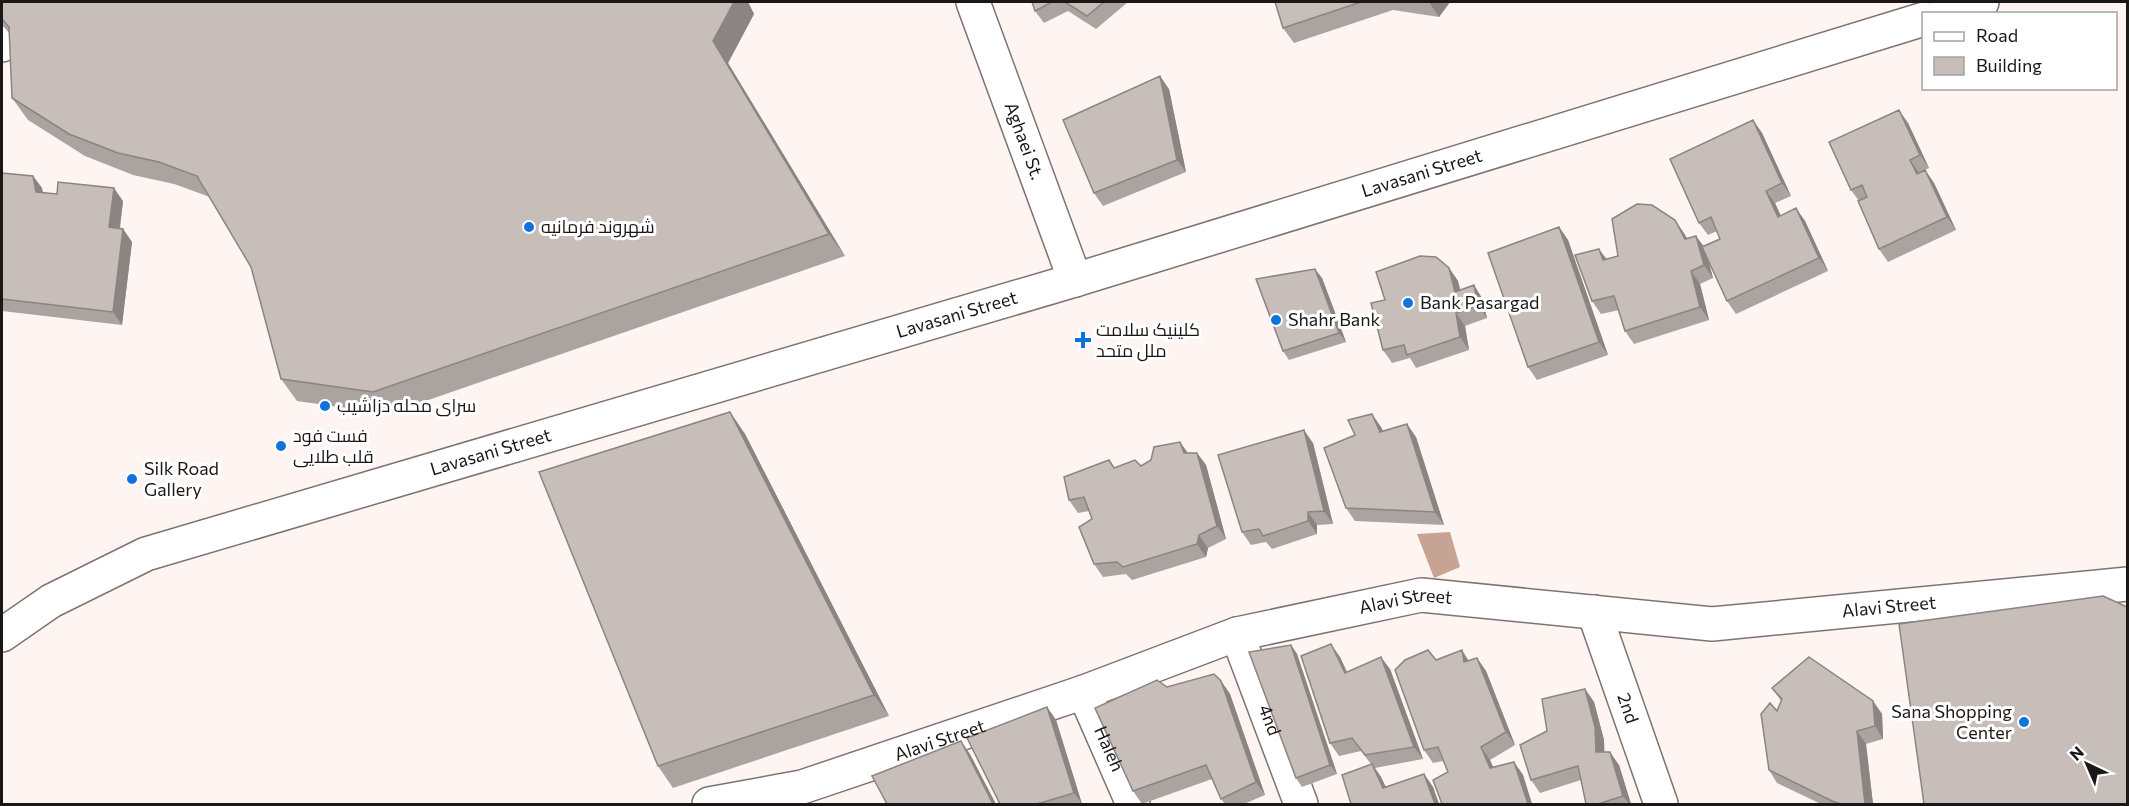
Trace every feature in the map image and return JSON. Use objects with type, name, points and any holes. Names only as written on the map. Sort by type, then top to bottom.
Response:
[{"type":"street","name":"Aghaei St.","points":[[973,2],[1075,280]]},
{"type":"street","points":[[1950,12],[1982,2]]},
{"type":"street","name":"Lavasani Street","points":[[2,634],[51,601],[146,554],[1075,280],[1922,20]]},
{"type":"street","name":"Alavi Street","points":[[709,804],[811,796],[1238,634],[1421,595],[1712,624],[1966,602],[2127,584]]},
{"type":"street","name":"2nd","points":[[1594,612],[1661,804]]},
{"type":"street","name":"4nd","points":[[1238,634],[1301,804]]},
{"type":"street","name":"Haleh","points":[[1084,692],[1133,804]]},
{"type":"shaded area","points":[[1450,532],[1460,567],[1434,578],[1417,534]]},
{"type":"building","name":"شهروند فرمانیه","points":[[2,2],[734,2],[713,41],[829,234],[373,392],[281,379],[251,267],[197,176],[159,162],[118,153],[69,134],[12,98],[9,27],[2,19]]},
{"type":"building","points":[[1032,2],[1052,2],[1035,11]]},
{"type":"building","points":[[1065,2],[1104,2],[1087,16]]},
{"type":"building","points":[[1275,2],[1361,2],[1283,28]]},
{"type":"building","points":[[1160,76],[1177,160],[1094,193],[1063,120]]},
{"type":"building","points":[[1899,110],[1920,155],[1910,160],[1917,174],[1925,170],[1947,217],[1879,249],[1858,201],[1867,197],[1862,185],[1851,190],[1829,142]]},
{"type":"building","points":[[1753,120],[1782,183],[1766,191],[1778,217],[1796,208],[1819,258],[1727,301],[1702,247],[1720,239],[1711,217],[1699,223],[1670,159]]},
{"type":"building","points":[[2,173],[33,176],[36,192],[57,194],[58,182],[114,188],[109,227],[123,229],[113,312],[2,299]]},
{"type":"building","points":[[1637,204],[1652,205],[1675,220],[1685,239],[1696,236],[1704,265],[1691,271],[1700,307],[1625,331],[1614,296],[1592,301],[1575,255],[1599,249],[1603,260],[1618,256],[1612,219]]},
{"type":"building","points":[[1559,227],[1599,342],[1528,367],[1488,253]]},
{"type":"building","points":[[1420,256],[1436,257],[1449,268],[1455,292],[1474,285],[1478,305],[1456,313],[1460,337],[1407,355],[1404,345],[1383,350],[1371,303],[1385,300],[1376,272]]},
{"type":"building","points":[[1315,269],[1339,333],[1283,351],[1256,279]]},
{"type":"building","points":[[730,412],[874,695],[658,766],[539,472]]},
{"type":"building","points":[[1372,414],[1380,432],[1407,424],[1435,512],[1346,508],[1324,448],[1355,435],[1348,420]]},
{"type":"building","points":[[1304,430],[1324,511],[1308,512],[1308,521],[1263,536],[1259,529],[1242,532],[1218,455]]},
{"type":"building","points":[[1180,442],[1184,453],[1197,453],[1217,526],[1199,535],[1197,544],[1123,567],[1117,562],[1094,564],[1079,527],[1092,519],[1084,497],[1069,500],[1064,477],[1109,460],[1114,468],[1135,460],[1141,466],[1151,460],[1154,447]]},
{"type":"building","name":"Sana Shopping Center","points":[[2103,596],[2127,607],[2127,804],[1924,804],[1899,624]]},
{"type":"building","points":[[1331,644],[1345,673],[1381,657],[1414,747],[1365,755],[1352,738],[1330,743],[1301,656]]},
{"type":"building","points":[[1291,645],[1330,765],[1296,778],[1249,652]]},
{"type":"building","points":[[1428,650],[1436,660],[1462,650],[1464,662],[1477,658],[1506,732],[1481,747],[1490,768],[1514,762],[1528,804],[1442,804],[1433,780],[1448,772],[1438,747],[1424,750],[1395,670],[1405,660]]},
{"type":"building","points":[[1809,657],[1873,701],[1875,726],[1857,731],[1865,804],[1841,804],[1832,801],[1769,770],[1761,714],[1770,703],[1777,711],[1782,699],[1772,688]]},
{"type":"building","points":[[1214,674],[1221,681],[1256,782],[1221,799],[1206,765],[1133,791],[1095,708],[1157,680],[1167,687]]},
{"type":"building","points":[[1585,689],[1595,727],[1596,752],[1610,752],[1623,796],[1598,804],[1586,804],[1578,766],[1531,780],[1520,745],[1547,731],[1542,699]]},
{"type":"building","points":[[1047,707],[1074,793],[1037,804],[1000,804],[967,738]]},
{"type":"building","points":[[961,741],[993,804],[887,804],[872,776]]},
{"type":"building","points":[[1372,764],[1383,788],[1424,774],[1435,804],[1351,804],[1342,775]]},
{"type":"place","name":"شهروند فرمانیه","points":[[529,227]]},
{"type":"place","name":"Bank Pasargad","points":[[1408,303]]},
{"type":"place","name":"Shahr Bank","points":[[1276,320]]},
{"type":"place","name":"کلینیک سلامت ملل متحد","points":[[1083,340]]},
{"type":"place","name":"سرای محله دزاشیب","points":[[325,406]]},
{"type":"place","name":"فست فود قلب طلایی","points":[[281,446]]},
{"type":"place","name":"Silk Road Gallery","points":[[132,479]]},
{"type":"place","name":"Sana Shopping Center","points":[[2024,722]]}]
